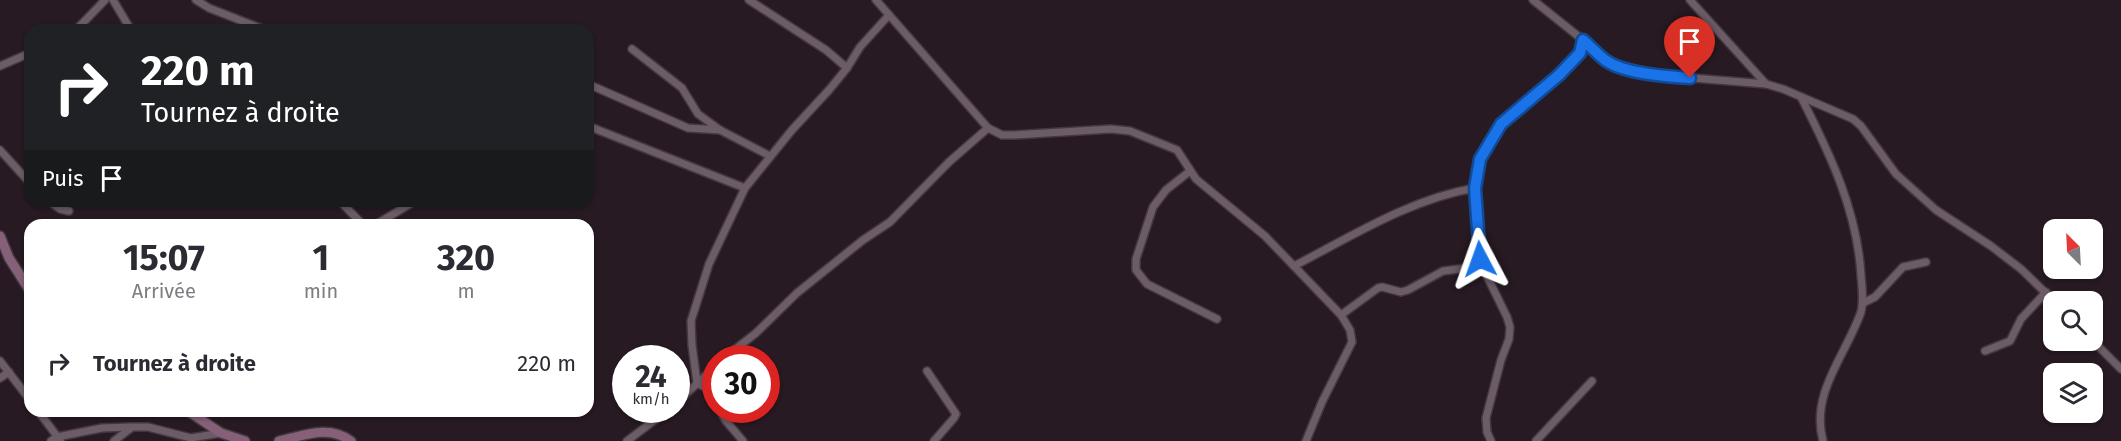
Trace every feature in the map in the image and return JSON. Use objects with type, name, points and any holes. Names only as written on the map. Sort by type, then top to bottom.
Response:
[{"type":"street","points":[[82,24],[105,0]]},
{"type":"street","points":[[113,0],[127,24]]},
{"type":"street","points":[[196,0],[209,8],[250,24]]},
{"type":"street","points":[[749,0],[826,50],[847,68]]},
{"type":"street","points":[[876,0],[988,128],[1002,135],[1090,129],[1130,131],[1178,150],[1196,179],[1265,236],[1341,315],[1350,330],[1352,342],[1322,402],[1306,441]]},
{"type":"street","points":[[1533,0],[1604,59],[1615,65],[1668,76],[1766,84],[1853,119],[1861,126],[1896,174],[1936,210],[1991,246],[2045,291]]},
{"type":"street","points":[[1690,0],[1766,84]]},
{"type":"street","points":[[697,383],[691,321],[709,264],[745,188],[847,68],[860,47],[889,15]]},
{"type":"street","points":[[1491,441],[1487,432],[1486,418],[1509,339],[1510,327],[1482,266],[1475,188],[1480,159],[1501,124],[1559,75],[1580,53],[1583,40]]},
{"type":"street","points":[[632,49],[682,88],[698,114],[720,130],[770,156]]},
{"type":"street","points":[[0,66],[24,56]]},
{"type":"street","points":[[594,87],[679,125],[688,128],[720,130]]},
{"type":"street","points":[[1801,97],[1831,155],[1848,200],[1860,261],[1863,303],[1858,322],[1821,401],[1820,425],[1823,441]]},
{"type":"street","points":[[594,128],[745,188]]},
{"type":"street","points":[[741,345],[797,293],[896,216],[949,162],[988,128]]},
{"type":"street","points":[[0,150],[24,176]]},
{"type":"street","points":[[1190,171],[1166,190],[1153,207],[1136,259],[1136,270],[1147,284],[1216,319]]},
{"type":"street","points":[[1294,266],[1419,202],[1450,192],[1475,188]]},
{"type":"street","points":[[57,207],[69,211]]},
{"type":"street","points":[[346,207],[357,219]]},
{"type":"street","points":[[385,219],[405,207]]},
{"type":"street","points":[[0,236],[9,258],[24,282]]},
{"type":"street","points":[[1863,303],[1875,297],[1903,267],[1926,262]]},
{"type":"street","points":[[1341,315],[1378,288],[1401,292],[1443,271],[1482,266]]},
{"type":"street","points":[[1985,351],[2010,341],[2021,319],[2043,295]]},
{"type":"street","points":[[2103,351],[2121,369]]},
{"type":"street","points":[[0,361],[24,392]]},
{"type":"street","points":[[927,371],[956,414],[934,441]]},
{"type":"street","points":[[0,378],[9,372]]},
{"type":"street","points":[[690,390],[702,379]]},
{"type":"street","points":[[1536,441],[1593,381]]},
{"type":"street","points":[[697,383],[702,386]]},
{"type":"street","points":[[42,417],[56,440],[102,428],[148,427],[191,438],[221,433]]},
{"type":"street","points":[[197,417],[221,433],[245,441]]},
{"type":"street","points":[[627,441],[651,423]]},
{"type":"street","points":[[728,423],[742,441]]},
{"type":"street","points":[[114,441],[131,427]]},
{"type":"street","points":[[279,441],[310,433],[329,432],[345,436],[351,441]]},
{"type":"route","points":[[1480,259],[1475,188],[1480,159],[1501,124],[1559,75],[1580,53],[1583,40],[1604,59],[1615,65],[1627,69],[1690,78]]}]
